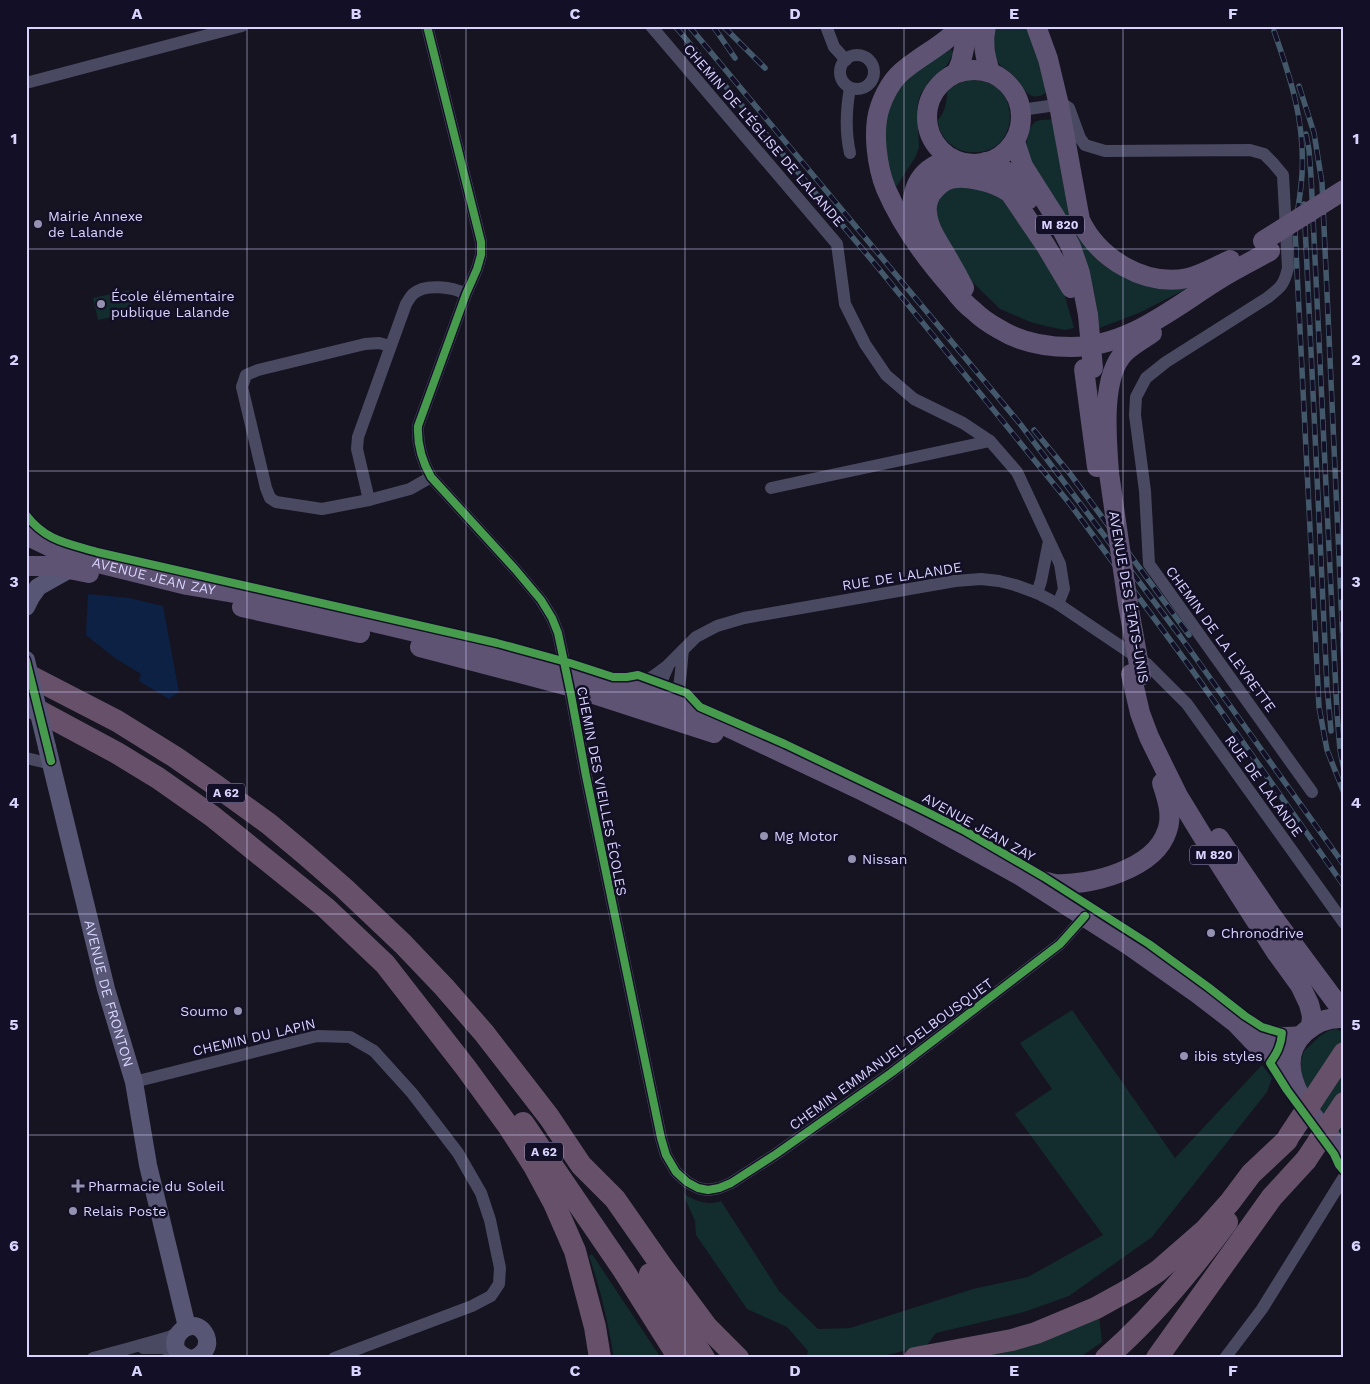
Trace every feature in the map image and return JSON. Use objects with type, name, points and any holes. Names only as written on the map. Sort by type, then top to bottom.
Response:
[{"type":"highway","name":"A 62","points":[[26,674],[117,721],[175,757],[269,824],[345,889],[403,944],[484,1033],[549,1117],[704,1358]]},
{"type":"highway","name":"A 62","points":[[26,704],[117,753],[158,778],[212,816],[326,908],[385,964],[476,1061],[521,1120],[613,1255],[679,1358]]},
{"type":"highway","points":[[385,964],[466,1068],[534,1166],[554,1203],[575,1251],[596,1327],[600,1358]]},
{"type":"highway","points":[[1106,1358],[1145,1322],[1208,1248],[1260,1180],[1344,1053]]},
{"type":"highway","points":[[1176,1358],[1200,1319],[1282,1203],[1306,1160],[1344,1103]]},
{"type":"highway","points":[[915,1358],[1012,1340],[1036,1333],[1096,1308],[1134,1288],[1158,1271],[1205,1230],[1230,1202],[1251,1174],[1288,1138]]},
{"type":"highway","points":[[1157,1358],[1272,1197],[1306,1160]]},
{"type":"highway","points":[[581,1165],[616,1199],[661,1265],[707,1326],[738,1358]]},
{"type":"main road","points":[[962,26],[895,79],[885,94],[879,109],[876,127],[877,148],[886,188],[916,241],[941,276],[973,311],[1000,330],[1028,342],[1049,346],[1072,347],[1093,345],[1136,332],[1224,276],[1344,190]]},
{"type":"main road","points":[[957,72],[969,26]]},
{"type":"main road","points":[[986,26],[983,50],[990,72]]},
{"type":"main road","points":[[1036,26],[1048,59],[1059,105],[1080,220],[1094,242],[1110,258],[1132,271],[1170,280],[1189,278],[1246,252],[1266,246],[1344,205]]},
{"type":"main road","points":[[973,69],[990,72],[1002,78],[1018,98],[1022,121],[1019,132],[1007,151],[997,158],[975,164],[964,163],[953,159],[941,150],[932,138],[927,123],[927,107],[933,93],[943,80],[957,72],[973,69]]},
{"type":"main road","points":[[897,210],[901,188],[920,161],[932,138]]},
{"type":"main road","name":"AVENUE DES ÉTATS-UNIS","points":[[1014,142],[1023,166],[1056,218],[1071,247],[1080,273],[1089,369],[1103,474],[1106,540],[1136,675],[1140,713],[1149,737],[1178,796],[1276,952],[1300,985],[1309,1004],[1312,1016],[1306,1032]]},
{"type":"main road","points":[[953,159],[939,163],[930,169],[915,189],[912,210],[919,230],[945,268],[964,288],[987,308],[1027,330],[1048,336],[1071,338],[1105,334],[1138,321],[1209,279],[1246,252]]},
{"type":"main road","name":"AVENUE DES ÉTATS-UNIS","points":[[986,162],[1012,175],[1033,205],[1057,244],[1071,288]]},
{"type":"main road","name":"AVENUE DES ÉTATS-UNIS","points":[[964,288],[930,225],[926,212],[928,198],[935,188],[945,181],[955,178],[974,179],[993,184],[1002,187],[1010,193],[1046,246],[1071,288],[1083,316]]},
{"type":"main road","points":[[1103,474],[1109,382],[1123,354],[1249,270],[1266,246]]},
{"type":"main road","name":"AVENUE JEAN ZAY","points":[[26,535],[61,552],[82,559],[187,585],[288,602],[566,676],[704,716],[909,814],[1021,876],[1085,916],[1186,985],[1236,1023],[1255,1043],[1282,1061],[1291,1072]]},
{"type":"main road","name":"AVENUE JEAN ZAY","points":[[26,566],[54,566],[70,569],[406,643],[627,687],[665,706]]},
{"type":"main road","points":[[26,607],[38,587],[70,569]]},
{"type":"main road","name":"AVENUE DE FRONTON","points":[[26,660],[106,989],[134,1082],[148,1165],[183,1330]]},
{"type":"main road","name":"AVENUE DES ÉTATS-UNIS","points":[[1136,675],[1170,760],[1193,801],[1272,916],[1344,1013]]},
{"type":"main road","points":[[1021,876],[1054,884],[1098,880],[1122,872],[1144,860],[1153,852],[1167,833],[1170,821],[1168,802],[1149,737]]},
{"type":"main road","points":[[1085,916],[1084,903],[1090,890],[1098,880]]},
{"type":"main road","name":"AVENUE JEAN ZAY","points":[[1236,1023],[1276,1038],[1306,1032],[1321,1022],[1333,1018],[1344,1018]]},
{"type":"main road","points":[[1306,1032],[1294,1046],[1290,1065],[1296,1090],[1308,1109],[1344,1152]]},
{"type":"main road","points":[[192,1326],[202,1330],[207,1339],[206,1348],[199,1356],[188,1356],[176,1343],[176,1340],[183,1330],[192,1326]]},
{"type":"street","points":[[26,83],[242,26]]},
{"type":"street","name":"CHEMIN DES VIEILLES ÉCOLES","points":[[428,26],[481,242],[481,255],[418,426],[420,451],[431,478],[515,569],[540,600],[552,618],[558,633],[661,1138],[666,1155],[676,1172],[687,1182],[698,1188]]},
{"type":"street","name":"CHEMIN DE L'ÉGLISE DE LALANDE","points":[[651,26],[837,244],[845,304],[865,344],[886,375],[914,399],[964,423],[990,441],[1017,472],[1060,564],[1064,589],[1058,604]]},
{"type":"street","points":[[826,26],[834,47],[846,60]]},
{"type":"street","points":[[852,56],[858,56],[869,61],[873,67],[872,79],[863,88],[850,88],[843,82],[840,73],[846,60],[852,56]]},
{"type":"street","points":[[850,88],[847,103],[846,136],[850,154]]},
{"type":"street","name":"CHEMIN DE LA LEVRETTE","points":[[1059,105],[1063,104],[1069,108],[1080,138],[1085,145],[1105,151],[1250,150],[1264,154],[1283,175],[1288,268],[1286,280],[1278,290],[1267,298],[1166,362],[1146,378],[1136,397],[1135,415],[1145,491],[1149,564],[1312,792]]},
{"type":"street","points":[[1021,110],[1059,105]]},
{"type":"street","points":[[369,500],[357,450],[358,437],[406,304],[413,294],[436,287],[458,290],[466,294]]},
{"type":"street","points":[[390,346],[379,343],[365,344],[258,370],[246,375],[242,387],[270,498],[276,502],[322,509],[369,500],[410,489],[431,478]]},
{"type":"street","points":[[771,488],[990,441]]},
{"type":"street","points":[[1037,593],[1049,541]]},
{"type":"street","name":"RUE DE LALANDE","points":[[627,687],[638,685],[669,664],[696,637],[717,626],[744,618],[955,581],[982,579],[1015,584],[1058,604],[1147,664],[1187,704],[1344,923]]},
{"type":"street","points":[[665,706],[680,685],[683,650]]},
{"type":"street","name":"RUE DE LALANDE","points":[[665,706],[663,678],[669,664]]},
{"type":"street","points":[[26,758],[43,762],[49,754]]},
{"type":"street","name":"CHEMIN EMMANUEL DELBOUSQUET","points":[[698,1188],[708,1190],[731,1183],[875,1085],[1060,944],[1085,916]]},
{"type":"street","name":"CHEMIN DU LAPIN","points":[[134,1082],[317,1036],[350,1037],[374,1051],[412,1092],[458,1153],[481,1192],[490,1220],[500,1268],[499,1284],[491,1296],[472,1306],[334,1358]]},
{"type":"street","points":[[1225,1358],[1262,1309],[1292,1263],[1309,1231],[1344,1178]]},
{"type":"street","points":[[1331,1199],[1344,1188]]},
{"type":"street","points":[[92,1358],[169,1337],[183,1330]]},
{"type":"street","points":[[130,1348],[163,1348],[188,1356]]},
{"type":"green space","points":[[991,26],[1032,26],[1049,89],[1044,94],[1040,96],[1029,95],[1017,79],[994,58]]},
{"type":"green space","points":[[948,43],[953,53],[947,65],[929,81],[920,95],[917,108],[919,147],[916,156],[893,192],[881,138],[891,92]]},
{"type":"green space","points":[[969,80],[981,81],[994,86],[1003,94],[1008,106],[1010,118],[1008,130],[1001,141],[992,149],[978,152],[964,151],[952,146],[939,129],[938,120],[945,107],[947,91],[957,84]]},
{"type":"green space","points":[[1058,119],[1096,252],[1190,287],[1141,312],[1097,329],[1026,152],[1028,135],[1034,123],[1039,120]]},
{"type":"green space","points":[[964,183],[1005,195],[1062,286],[1074,328],[1064,330],[1033,323],[1000,309],[962,272],[937,227],[934,208],[938,197],[948,187]]},
{"type":"green space","points":[[129,290],[134,312],[98,320],[93,298]]},
{"type":"green space","points":[[1072,1010],[1175,1158],[1262,1065],[1272,1078],[1267,1092],[1152,1237],[1069,1296],[1024,1312],[936,1333],[927,1345],[875,1358],[806,1358],[808,1351],[787,1327],[747,1309],[696,1235],[695,1221],[683,1194],[706,1203],[721,1201],[779,1291],[818,1329],[850,1328],[973,1289],[1028,1277],[1103,1235],[1015,1114],[1052,1089],[1020,1043]]},
{"type":"green space","points":[[1335,1029],[1344,1032],[1344,1140],[1335,1132],[1300,1082],[1301,1061],[1304,1051],[1320,1036]]},
{"type":"green space","points":[[592,1254],[661,1358],[614,1358],[604,1307],[589,1256]]},
{"type":"green space","points":[[1099,1315],[1102,1342],[1079,1358],[966,1358]]},
{"type":"water","points":[[88,594],[129,598],[163,606],[179,692],[169,699],[139,681],[141,674],[115,658],[86,635]]},
{"type":"railway","points":[[675,26],[875,264],[1070,504],[1190,667],[1344,886]]},
{"type":"railway","points":[[689,26],[1021,425],[1180,636],[1344,865]]},
{"type":"railway","points":[[713,26],[735,58]]},
{"type":"railway","points":[[723,26],[765,68]]},
{"type":"railway","points":[[1274,31],[1291,84],[1301,136],[1302,174],[1295,231],[1319,707],[1327,750],[1344,793]]},
{"type":"railway","points":[[1299,86],[1314,133],[1322,183],[1344,667]]},
{"type":"railway","points":[[1306,134],[1311,176],[1337,713],[1340,750],[1344,770]]},
{"type":"railway","points":[[1304,204],[1327,686],[1331,731]]},
{"type":"railway","points":[[1034,430],[1071,475],[1189,635]]},
{"type":"cycle path","points":[[427,26],[481,242],[481,255],[418,426],[419,446],[431,477],[541,600],[552,618],[558,633],[661,1138],[666,1155],[676,1172],[687,1182],[698,1188],[708,1190],[731,1183],[776,1154],[891,1073],[1060,944],[1085,916]]},
{"type":"cycle path","points":[[26,515],[49,536],[97,552],[497,643],[613,677],[638,675],[687,693],[700,707],[785,744],[921,809],[965,831],[1044,877],[1149,944],[1245,1016],[1262,1027],[1282,1033],[1281,1042],[1270,1063],[1344,1171]]},
{"type":"cycle path","points":[[26,660],[51,761]]},
{"type":"place","name":"Mairie Annexe de Lalande","points":[[38,224]]},
{"type":"place","name":"École élémentaire publique Lalande","points":[[101,304]]},
{"type":"place","name":"Mg Motor","points":[[764,836]]},
{"type":"place","name":"Nissan","points":[[852,859]]},
{"type":"place","name":"Chronodrive","points":[[1211,933]]},
{"type":"place","name":"Soumo","points":[[238,1011]]},
{"type":"place","name":"ibis styles","points":[[1184,1056]]},
{"type":"place","name":"Pharmacie du Soleil","points":[[78,1186]]},
{"type":"place","name":"Relais Poste","points":[[73,1211]]}]
